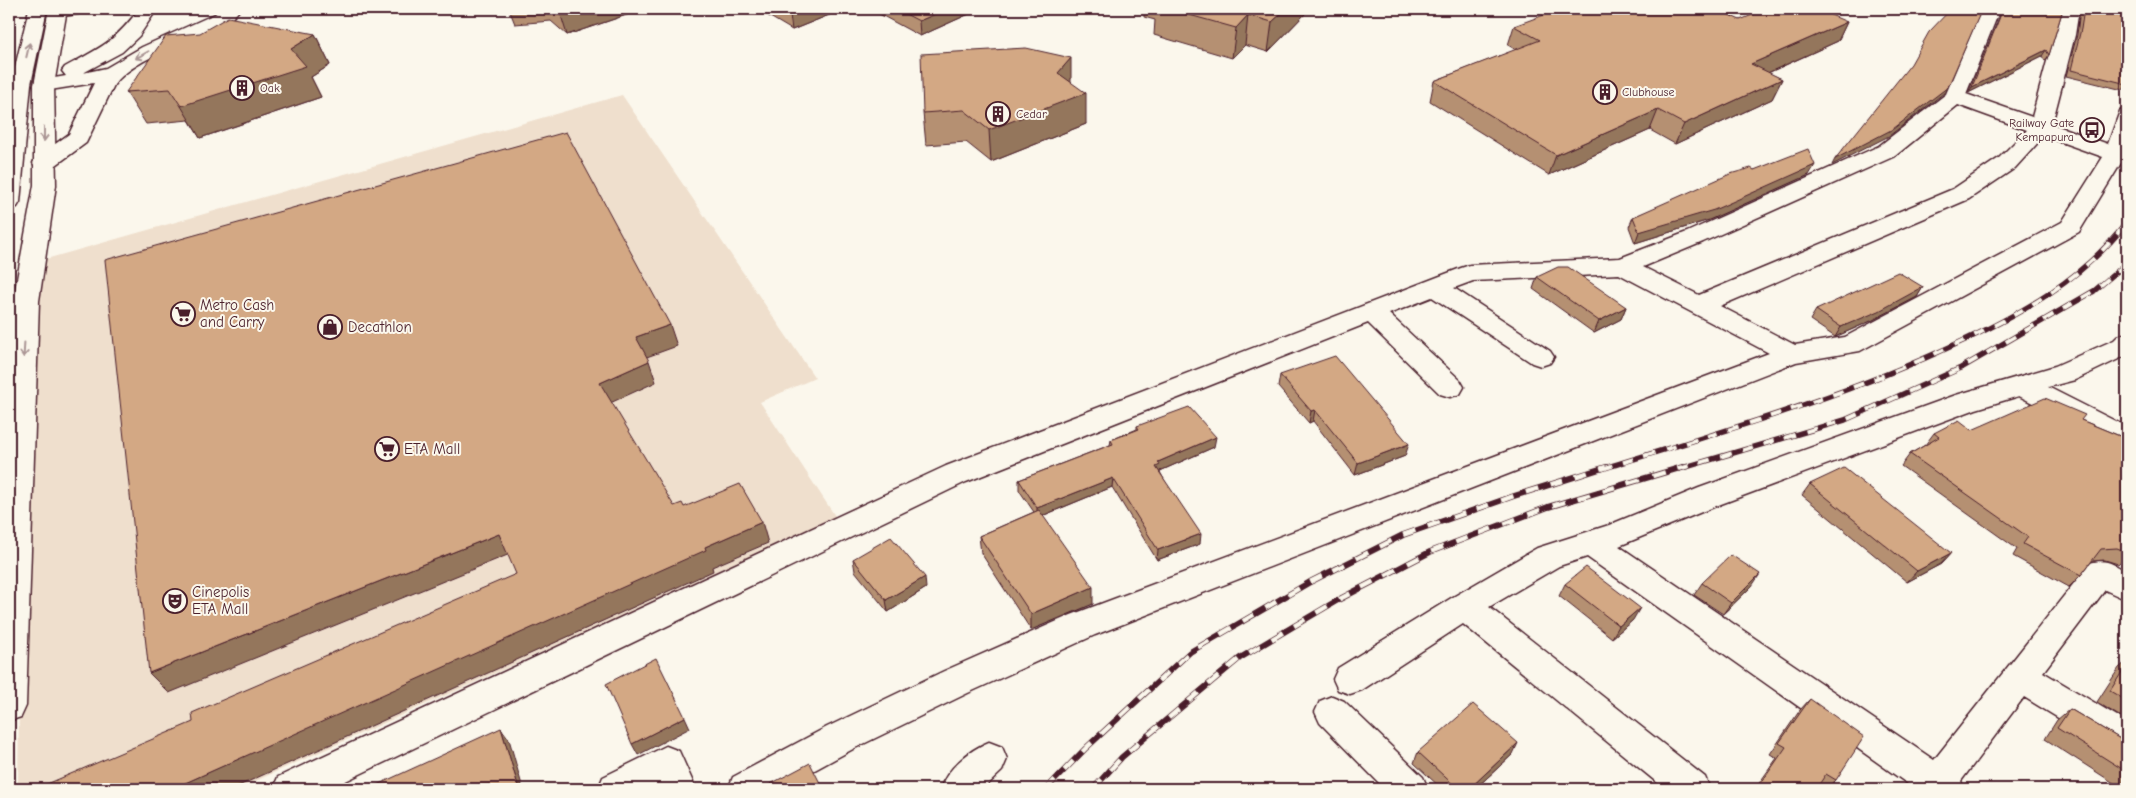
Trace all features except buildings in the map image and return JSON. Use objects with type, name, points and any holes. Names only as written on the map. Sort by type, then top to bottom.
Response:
[{"type":"street","points":[[9,706],[26,301],[45,185],[44,85],[57,9]]},
{"type":"street","points":[[9,202],[21,84],[57,9]]},
{"type":"street","points":[[44,85],[115,48],[132,32],[148,9]]},
{"type":"street","points":[[44,85],[96,77],[113,72],[149,51],[222,18],[231,9]]},
{"type":"street","points":[[291,789],[956,474],[1470,273],[1623,266],[1695,237],[1887,151],[1956,97],[1991,9]]},
{"type":"street","points":[[1699,305],[1961,194],[2007,163],[2040,128],[2065,36],[2070,9]]},
{"type":"street","points":[[44,163],[78,138],[104,84],[113,72]]},
{"type":"street","points":[[1956,97],[2122,156]]},
{"type":"street","points":[[746,789],[840,738],[1083,625],[1792,354],[1851,345],[2071,226],[2122,156],[2127,115]]},
{"type":"street","points":[[1623,266],[1792,354]]},
{"type":"street","points":[[1434,287],[1541,356]]},
{"type":"street","points":[[1371,311],[1450,387]]},
{"type":"street","points":[[1350,679],[1464,606],[1548,557],[1619,534],[1710,496],[1957,405],[2065,373],[2123,346],[2127,342]]},
{"type":"street","points":[[2020,385],[2127,439]]},
{"type":"street","points":[[1591,543],[1939,787],[2020,676],[2101,572],[2127,587]]},
{"type":"street","points":[[1464,606],[1692,789]]},
{"type":"street","points":[[2020,676],[2127,741]]},
{"type":"street","points":[[1332,712],[1410,789]]},
{"type":"street","points":[[958,789],[989,759]]},
{"type":"street","points":[[616,789],[666,763],[678,789]]},
{"type":"shaded area","points":[[622,95],[815,378],[760,402],[837,519],[238,789],[18,789],[25,265]]},
{"type":"railway","points":[[1602,469],[1824,398],[1868,382],[1954,345],[2026,308],[2048,294],[2091,261],[2110,243],[2127,222]]},
{"type":"railway","points":[[1679,469],[1845,420],[1961,368],[2094,291],[2127,263]]},
{"type":"railway","points":[[1046,789],[1086,748],[1190,652],[1310,582],[1403,535],[1514,496],[1606,467]]},
{"type":"railway","points":[[1093,789],[1122,757],[1240,658],[1338,600],[1430,552],[1548,507],[1683,467]]},
{"type":"place","name":"Oak","points":[[242,88]]},
{"type":"place","name":"Clubhouse","points":[[1605,92]]},
{"type":"place","name":"Cedar","points":[[998,114]]},
{"type":"place","name":"Railway Gate Kempapura","points":[[2092,130]]},
{"type":"place","name":"Metro Cash and Carry","points":[[183,314]]},
{"type":"place","name":"Decathlon","points":[[330,327]]},
{"type":"place","name":"ETA Mall","points":[[387,449]]},
{"type":"place","name":"Cinepolis ETA Mall","points":[[175,601]]}]
